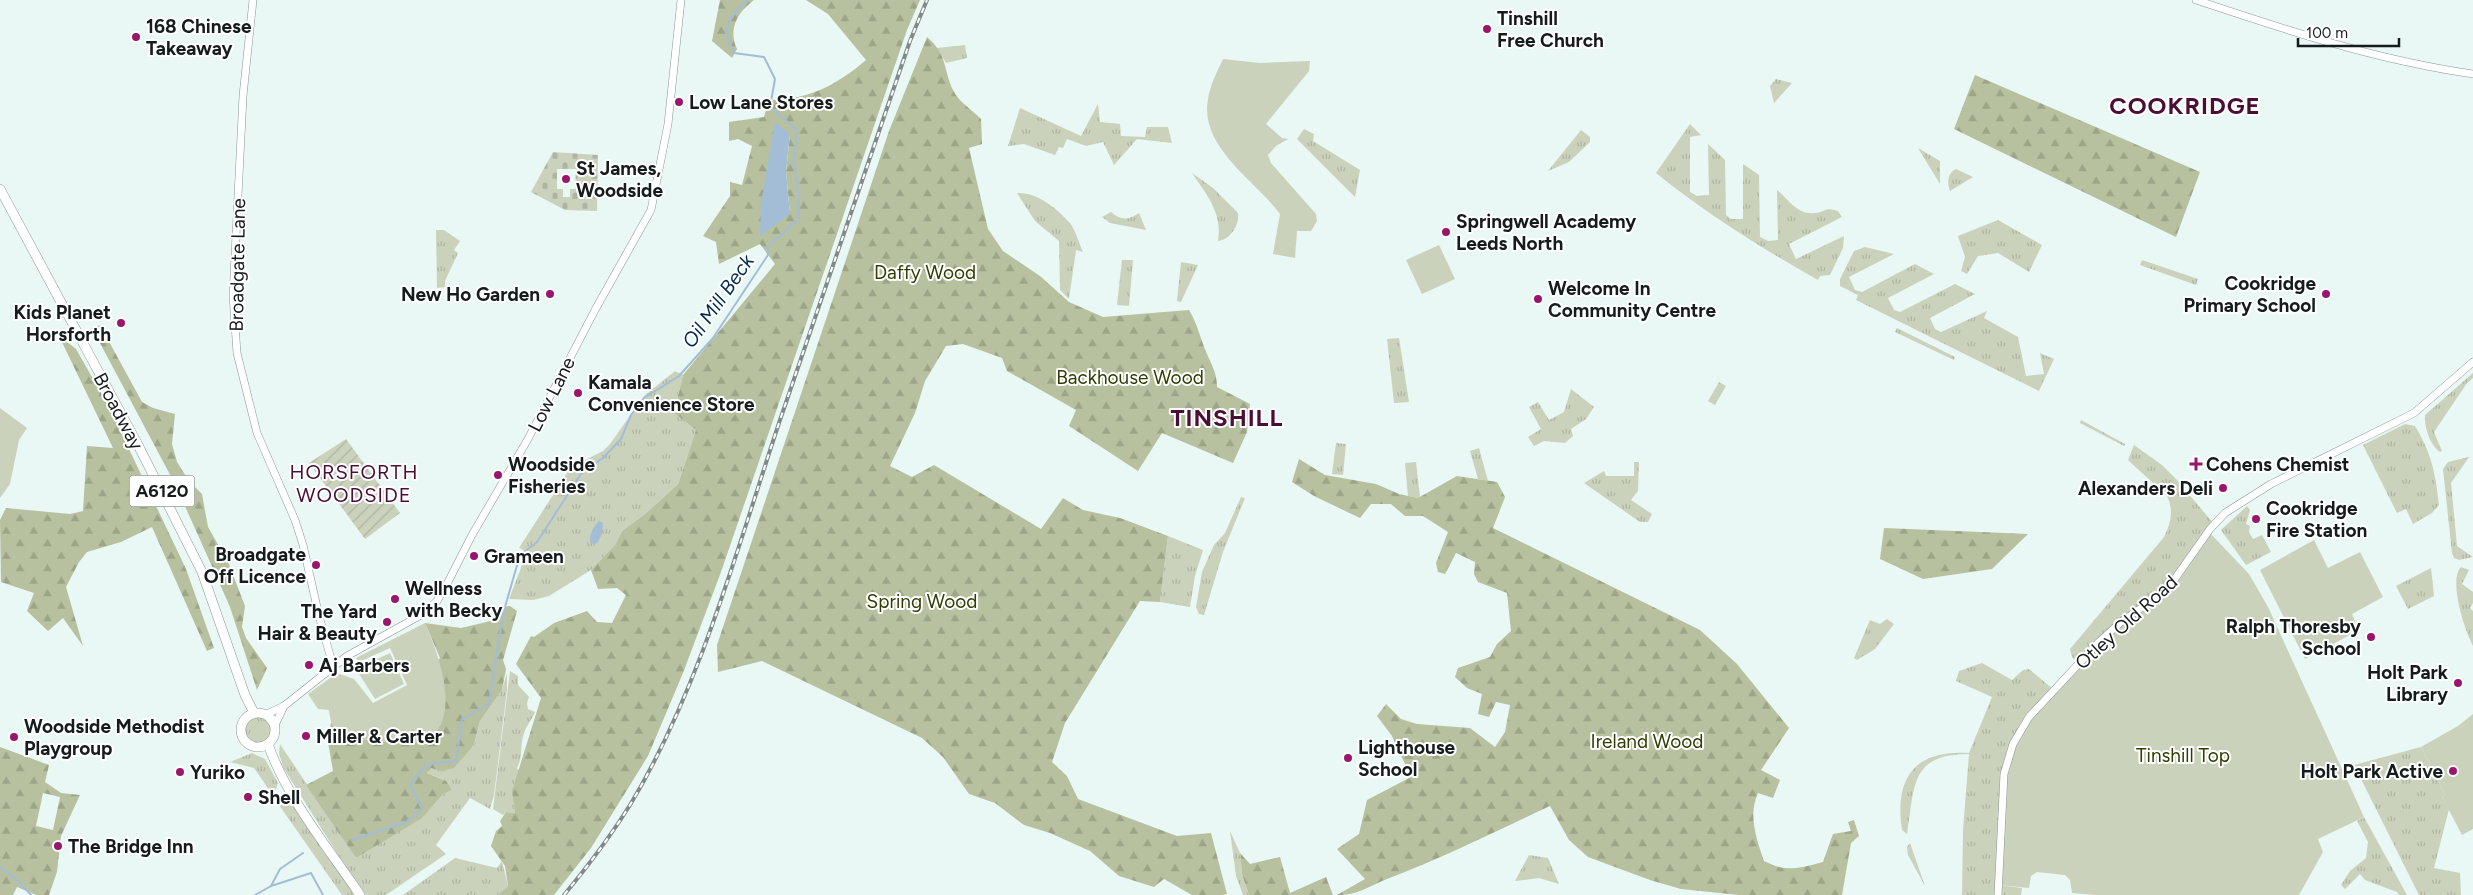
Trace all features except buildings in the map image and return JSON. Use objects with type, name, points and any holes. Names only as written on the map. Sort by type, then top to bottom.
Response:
[{"type":"highway","name":"Broadway","points":[[0,189],[138,444],[202,572],[245,695]]},
{"type":"highway","name":"A6120","points":[[245,695],[254,713]]},
{"type":"highway","name":"A6120","points":[[245,695],[241,729],[244,740],[273,759]]},
{"type":"highway","points":[[243,722],[254,713],[266,714],[275,725],[273,739],[268,744],[257,747]]},
{"type":"highway","name":"A6120","points":[[268,744],[273,759],[301,807],[360,895]]},
{"type":"street","name":"Broadgate Lane","points":[[253,0],[243,96],[232,296],[236,353],[256,434],[295,520],[303,545],[319,616],[333,666]]},
{"type":"street","name":"Low Lane","points":[[266,714],[284,706],[333,666],[416,619],[437,601],[528,439],[595,310],[651,210],[668,124],[681,0]]},
{"type":"street","points":[[2196,0],[2364,53],[2408,64],[2473,74]]},
{"type":"street","name":"Otley Old Road","points":[[1998,895],[2004,774],[2013,744],[2029,717],[2099,642],[2121,622],[2167,590],[2210,529],[2225,513],[2271,484],[2414,413],[2473,362]]},
{"type":"street","name":"Low Lane","points":[[275,725],[284,706]]},
{"type":"green space","points":[[720,0],[754,0],[743,10],[736,22],[733,35],[737,49],[732,58],[712,41]]},
{"type":"green space","points":[[806,0],[920,0],[907,30],[721,572],[683,673],[648,756],[591,848],[554,895],[498,895],[508,886],[505,866],[491,846],[496,831],[502,826],[500,821],[506,812],[515,813],[512,791],[541,698],[516,664],[531,636],[534,637],[554,623],[587,611],[597,622],[612,623],[626,595],[617,588],[598,589],[591,570],[615,545],[622,531],[645,514],[678,484],[696,430],[674,413],[683,375],[775,264],[760,244],[719,264],[716,242],[703,236],[730,196],[730,182],[742,185],[752,146],[738,139],[729,141],[729,122],[764,117],[769,100],[809,94],[833,84],[866,60],[828,14]],"holes":[[[775,123],[790,135],[786,171],[790,214]]]},
{"type":"green space","points":[[927,37],[942,56],[955,94],[981,119],[982,144],[969,148],[988,229],[1003,251],[1040,276],[1069,302],[1103,317],[1189,310],[1214,370],[1217,387],[1250,404],[1247,432],[1233,463],[1162,433],[1138,471],[1069,426],[1076,410],[1007,371],[1002,358],[963,344],[946,346],[925,381],[915,413],[890,466],[912,477],[934,465],[1041,529],[1063,498],[1083,510],[1120,518],[1168,536],[1160,602],[1140,601],[1065,723],[1052,762],[1067,776],[1078,799],[1177,836],[1211,833],[1227,894],[1192,895],[1164,879],[1154,887],[1119,876],[1090,851],[1050,833],[1024,825],[995,803],[969,794],[943,757],[922,738],[762,661],[718,672],[717,645],[889,131]]},
{"type":"green space","points":[[965,45],[967,58],[946,63],[937,48]]},
{"type":"green space","points":[[1223,59],[1260,63],[1310,61],[1309,71],[1266,124],[1282,138],[1288,139],[1276,146],[1268,155],[1271,163],[1316,214],[1317,221],[1311,231],[1297,231],[1295,258],[1273,254],[1280,214],[1231,162],[1220,148],[1212,132],[1207,116],[1208,99],[1212,84]]},
{"type":"green space","points":[[1975,75],[2200,172],[2176,237],[1954,129]]},
{"type":"green space","points":[[1776,79],[1792,83],[1774,103],[1770,86]]},
{"type":"green space","points":[[1098,104],[1100,122],[1120,124],[1121,136],[1145,137],[1147,127],[1168,127],[1172,143],[1137,139],[1114,165],[1103,142],[1086,146],[1067,139],[1063,148],[1059,147],[1055,155],[1024,144],[1008,146],[1020,108],[1081,136]]},
{"type":"green space","points":[[1690,124],[1701,135],[1690,137],[1690,192],[1697,196],[1709,195],[1708,144],[1725,160],[1726,215],[1731,219],[1743,219],[1743,164],[1759,175],[1760,237],[1768,241],[1778,240],[1777,190],[1794,206],[1804,212],[1816,213],[1828,209],[1838,211],[1842,217],[1789,244],[1796,259],[1844,236],[1843,248],[1830,275],[1820,276],[1818,280],[1797,268],[1755,243],[1656,173]]},
{"type":"green space","points":[[1304,129],[1314,134],[1313,141],[1360,170],[1355,197],[1297,139]]},
{"type":"green space","points":[[1581,130],[1590,137],[1590,142],[1569,162],[1548,171]]},
{"type":"green space","points":[[1918,148],[1940,161],[1940,184]]},
{"type":"green space","points":[[553,152],[598,155],[597,211],[565,210],[531,192]],"holes":[[[557,169],[576,169],[575,189],[570,189],[570,197],[563,197],[563,189],[557,189]]]},
{"type":"green space","points":[[1956,169],[1973,177],[1950,191],[1948,178]]},
{"type":"green space","points":[[1192,173],[1213,188],[1238,213],[1236,227],[1230,235],[1222,240],[1218,241],[1219,231],[1216,213]]},
{"type":"green space","points":[[1017,193],[1025,193],[1040,198],[1065,218],[1074,230],[1083,252],[1076,250],[1069,299],[1060,290],[1059,241],[1035,221]]},
{"type":"green space","points":[[1111,212],[1122,218],[1132,217],[1139,213],[1146,230],[1110,223],[1102,217]]},
{"type":"green space","points":[[1998,220],[2042,245],[2029,272],[1998,253],[1978,256],[1967,274],[1961,271],[1965,257],[1958,236]]},
{"type":"green space","points":[[436,230],[444,230],[460,241],[454,250],[458,253],[445,281],[445,287],[437,288]]},
{"type":"green space","points":[[1439,245],[1455,279],[1422,294],[1406,260]]},
{"type":"green space","points":[[1865,247],[1894,254],[1849,277],[1855,290],[1862,292],[1915,264],[1934,274],[1888,298],[1894,310],[1900,312],[1955,284],[1975,294],[1930,318],[1935,329],[1941,332],[1987,311],[1984,318],[2018,337],[2026,376],[2044,374],[2040,353],[2054,359],[2039,391],[1856,300],[1858,295],[1840,286],[1840,279],[1854,251]]},
{"type":"green space","points":[[1122,260],[1133,260],[1129,306],[1117,305]]},
{"type":"green space","points":[[2142,260],[2198,279],[2196,285],[2140,265]]},
{"type":"green space","points":[[1181,262],[1198,265],[1181,302],[1177,301]]},
{"type":"green space","points":[[100,325],[142,402],[153,408],[175,414],[172,444],[177,462],[189,481],[202,494],[208,527],[228,562],[245,606],[242,627],[246,638],[267,668],[257,690],[230,607],[175,484],[92,328]]},
{"type":"green space","points":[[1897,328],[1955,357],[1954,360],[1895,332]]},
{"type":"green space","points":[[59,336],[76,349],[109,407],[186,569],[214,648],[207,651],[152,527],[121,542],[87,552],[79,562],[66,587],[83,646],[63,618],[48,631],[27,611],[34,593],[1,582],[0,520],[6,508],[70,514],[83,511],[87,446],[113,448]]},
{"type":"green space","points":[[1399,338],[1409,402],[1394,403],[1387,339]]},
{"type":"green space","points":[[675,371],[683,375],[674,413],[696,430],[678,484],[645,514],[622,531],[615,545],[591,570],[549,596],[533,600],[509,599],[527,552],[519,548],[571,467],[603,451],[644,396]]},
{"type":"green space","points":[[2473,373],[2473,378],[2467,383],[2434,432],[2442,451],[2440,452],[2433,445],[2428,435],[2425,415]]},
{"type":"green space","points":[[1719,382],[1726,386],[1715,405],[1708,401]]},
{"type":"green space","points":[[1571,389],[1594,407],[1586,419],[1571,429],[1573,436],[1565,443],[1544,441],[1534,446],[1528,437],[1541,429],[1529,407],[1538,402],[1549,420],[1564,412]]},
{"type":"green space","points":[[0,408],[27,428],[19,440],[10,484],[0,498]]},
{"type":"green space","points":[[2081,420],[2125,444],[2124,446],[2080,423]]},
{"type":"green space","points":[[2405,424],[2415,426],[2429,455],[2439,505],[2432,513],[2413,524],[2406,509],[2397,513],[2363,445]]},
{"type":"green space","points":[[346,439],[400,513],[365,539],[309,463]]},
{"type":"green space","points":[[1336,443],[1346,444],[1343,475],[1332,474]]},
{"type":"green space","points":[[2134,445],[2162,465],[2214,524],[2174,581],[2079,663],[2072,657],[2070,649],[2164,537],[2170,522],[2171,511],[2167,496],[2128,460]]},
{"type":"green space","points":[[1479,448],[1488,481],[1478,479],[1470,451]]},
{"type":"green space","points":[[2469,457],[2451,483],[2457,546],[2473,557],[2459,560],[2454,558],[2452,553],[2443,469],[2448,462]]},
{"type":"green space","name":"Ireland Wood","points":[[1299,459],[1325,475],[1376,484],[1399,494],[1418,498],[1457,476],[1497,482],[1505,497],[1493,528],[1700,630],[1737,664],[1789,728],[1761,770],[1780,780],[1773,798],[1758,793],[1755,801],[1754,827],[1764,861],[1786,868],[1823,862],[1833,834],[1851,831],[1848,822],[1854,820],[1859,836],[1851,843],[1842,895],[1739,895],[1681,889],[1650,880],[1588,857],[1569,840],[1550,806],[1363,890],[1351,894],[1337,895],[1365,879],[1337,849],[1359,834],[1367,800],[1411,777],[1392,736],[1377,716],[1386,704],[1401,719],[1417,724],[1470,728],[1495,747],[1505,732],[1510,705],[1496,702],[1489,717],[1478,714],[1482,694],[1467,688],[1455,677],[1458,668],[1490,657],[1497,644],[1511,631],[1507,593],[1478,582],[1474,574],[1475,562],[1456,553],[1445,574],[1438,572],[1436,563],[1448,532],[1423,516],[1405,516],[1391,504],[1371,504],[1360,518],[1314,496],[1292,482]]},
{"type":"green space","points":[[1416,462],[1420,497],[1418,498],[1408,496],[1405,463]]},
{"type":"green space","points":[[1634,462],[1639,462],[1638,491],[1631,500],[1652,514],[1648,522],[1640,522],[1584,483],[1604,471],[1606,476],[1634,476]]},
{"type":"green space","points":[[1241,497],[1245,498],[1223,552],[1204,615],[1199,614],[1196,607],[1202,572],[1214,545],[1225,533]]},
{"type":"green space","points":[[2247,506],[2250,510],[2246,524],[2250,526],[2249,532],[2253,539],[2262,535],[2271,552],[2246,565],[2221,530]]},
{"type":"green space","points":[[1884,528],[2028,534],[1992,569],[1923,579],[1880,559]]},
{"type":"green space","name":"Tinshill Top","points":[[2208,531],[2249,574],[2268,607],[2364,817],[2318,839],[2323,852],[2299,895],[2095,895],[2072,893],[2070,880],[2065,875],[2037,872],[2031,876],[2029,888],[1998,885],[2004,774],[2022,728],[2099,642],[2167,590]]},
{"type":"green space","points":[[1168,536],[1203,550],[1195,576],[1190,607],[1160,602]]},
{"type":"green space","points":[[2314,540],[2328,568],[2360,552],[2383,597],[2352,614],[2359,630],[2305,659],[2260,570]]},
{"type":"green space","points":[[2461,567],[2469,570],[2462,584],[2473,592],[2473,603],[2470,608],[2473,611],[2473,646],[2462,618],[2457,594],[2457,574]]},
{"type":"green space","points":[[2431,568],[2434,596],[2408,609],[2396,586]]},
{"type":"green space","points":[[510,606],[517,611],[503,660],[506,669],[502,690],[480,721],[474,745],[454,768],[441,771],[431,768],[427,773],[446,781],[452,790],[442,795],[422,818],[356,858],[306,785],[333,771],[328,742],[331,722],[339,732],[355,738],[440,658],[425,623],[461,628],[495,620],[501,607]]},
{"type":"green space","points":[[1887,619],[1894,624],[1875,649],[1857,660],[1854,658],[1870,620],[1880,624]]},
{"type":"green space","points":[[425,623],[441,667],[444,684],[446,701],[444,717],[438,730],[427,740],[407,743],[361,740],[348,737],[338,731],[331,722],[329,710],[318,709],[308,694],[337,673],[354,679],[373,703],[407,685],[390,648],[359,662],[356,658]]},
{"type":"green space","points":[[390,653],[404,684],[375,699],[356,669]]},
{"type":"green space","points":[[1982,663],[2012,680],[2023,670],[2029,669],[2054,690],[1998,885],[2022,888],[2021,895],[1962,895],[1963,830],[1969,754],[1949,756],[1935,760],[1925,767],[1918,776],[1914,788],[1907,834],[1902,830],[1900,812],[1902,795],[1905,782],[1912,770],[1922,762],[1935,756],[1950,753],[1969,753],[1992,697],[1956,681],[1959,671]]},
{"type":"green space","points":[[510,671],[518,676],[518,685],[529,697],[528,709],[535,712],[524,733],[517,768],[524,779],[513,786],[515,813],[506,812],[503,815],[493,809]]},
{"type":"green space","points":[[507,673],[507,690],[494,795],[490,809],[470,798],[436,845],[446,854],[386,895],[366,895],[338,855],[283,767],[279,753],[280,744],[356,858],[442,795],[452,790],[442,779],[427,773],[431,768],[474,746],[480,721],[502,690]]},
{"type":"green space","name":"Holt Park Active","points":[[2473,714],[2473,829],[2462,835],[2442,797],[2445,795],[2421,747],[2458,726]]},
{"type":"green space","points":[[258,717],[267,721],[271,730],[267,739],[258,743],[249,739],[245,730],[249,721]]},
{"type":"green space","points":[[0,747],[49,765],[45,782],[61,793],[80,795],[61,836],[57,872],[49,895],[36,895],[17,887],[13,895],[0,895]],"holes":[[[43,793],[60,797],[53,830],[36,826]]]},
{"type":"green space","points":[[2421,747],[2445,795],[2442,797],[2449,809],[2434,868],[2460,873],[2461,895],[2419,895],[2354,765]]},
{"type":"green space","points":[[252,753],[265,759],[278,783],[276,789],[270,791],[254,768],[230,762]]},
{"type":"green space","points":[[288,802],[293,805],[354,895],[342,895],[279,805]]},
{"type":"green space","points":[[2364,817],[2407,895],[2399,895],[2397,892],[2365,880],[2360,874],[2345,889],[2341,885],[2350,871],[2366,858],[2368,842],[2357,821]]},
{"type":"green space","points":[[1230,831],[1240,853],[1242,874],[1249,895],[1243,895],[1236,876]]},
{"type":"green space","points":[[1910,843],[1925,886],[1908,855],[1907,847]]},
{"type":"green space","points":[[1240,853],[1250,864],[1280,857],[1290,893],[1326,877],[1333,895],[1249,895],[1242,874]]},
{"type":"green space","points":[[1529,855],[1548,858],[1559,884],[1539,878],[1515,881]]},
{"type":"green space","points":[[455,858],[497,868],[502,861],[508,886],[498,895],[403,895]]},
{"type":"water","points":[[775,122],[790,134],[786,171],[790,214],[760,236],[761,203]]},
{"type":"water","points":[[599,521],[603,523],[602,534],[597,543],[591,544],[592,532]]},
{"type":"waterway","name":"Oil Mill Beck","points":[[352,840],[406,822],[422,809],[410,785],[427,764],[456,761],[462,719],[489,704],[503,614],[520,555],[537,542],[581,474],[604,457],[621,439],[631,415],[644,398],[679,376],[713,338],[768,255],[767,247],[799,219],[798,189],[794,161],[797,130],[770,107],[775,79],[764,57],[734,53],[728,37],[727,30],[731,18],[747,0]]},
{"type":"waterway","name":"Oil Mill Beck","points":[[255,895],[271,886],[280,869],[303,853]]},
{"type":"waterway","name":"Oil Mill Beck","points":[[0,867],[18,881],[31,895]]},
{"type":"waterway","points":[[271,886],[311,873],[323,895]]},
{"type":"railway","points":[[564,895],[582,873],[630,805],[655,761],[697,666],[910,41],[927,0]]},
{"type":"place","name":"Tinshill Free Church","points":[[1487,29]]},
{"type":"place","name":"168 Chinese Takeaway","points":[[136,37]]},
{"type":"place","name":"Low Lane Stores","points":[[679,102]]},
{"type":"place","name":"St James, Woodside","points":[[566,179]]},
{"type":"place","name":"Springwell Academy Leeds North","points":[[1446,232]]},
{"type":"place","name":"New Ho Garden","points":[[550,294]]},
{"type":"place","name":"Cookridge Primary School","points":[[2326,294]]},
{"type":"place","name":"Welcome In Community Centre","points":[[1538,299]]},
{"type":"place","name":"Kids Planet Horsforth","points":[[121,323]]},
{"type":"place","name":"Kamala Convenience Store","points":[[578,393]]},
{"type":"place","name":"Cohens Chemist","points":[[2196,464]]},
{"type":"place","name":"Woodside Fisheries","points":[[498,475]]},
{"type":"place","name":"Alexanders Deli","points":[[2223,488]]},
{"type":"place","name":"Cookridge Fire Station","points":[[2256,519]]},
{"type":"place","name":"Grameen","points":[[474,556]]},
{"type":"place","name":"Broadgate Off Licence","points":[[316,565]]},
{"type":"place","name":"Wellness with Becky","points":[[395,599]]},
{"type":"place","name":"The Yard Hair & Beauty","points":[[387,622]]},
{"type":"place","name":"Ralph Thoresby School","points":[[2371,637]]},
{"type":"place","name":"Aj Barbers","points":[[309,665]]},
{"type":"place","name":"Holt Park Library","points":[[2458,683]]},
{"type":"place","name":"Miller & Carter","points":[[306,736]]},
{"type":"place","name":"Woodside Methodist Playgroup","points":[[14,737]]},
{"type":"place","name":"Lighthouse School","points":[[1348,758]]},
{"type":"place","name":"Holt Park Active","points":[[2453,771]]},
{"type":"place","name":"Yuriko","points":[[180,772]]},
{"type":"place","name":"Shell","points":[[248,797]]},
{"type":"place","name":"The Bridge Inn","points":[[58,846]]},
{"type":"district","name":"COOKRIDGE","points":[[2185,106]]},
{"type":"district","name":"TINSHILL","points":[[1227,418]]},
{"type":"district","name":"HORSFORTH WOODSIDE","points":[[354,484]]},
{"type":"park label","name":"Daffy Wood","points":[[925,272]]},
{"type":"park label","name":"Backhouse Wood","points":[[1130,377]]},
{"type":"park label","name":"Spring Wood","points":[[922,601]]}]
